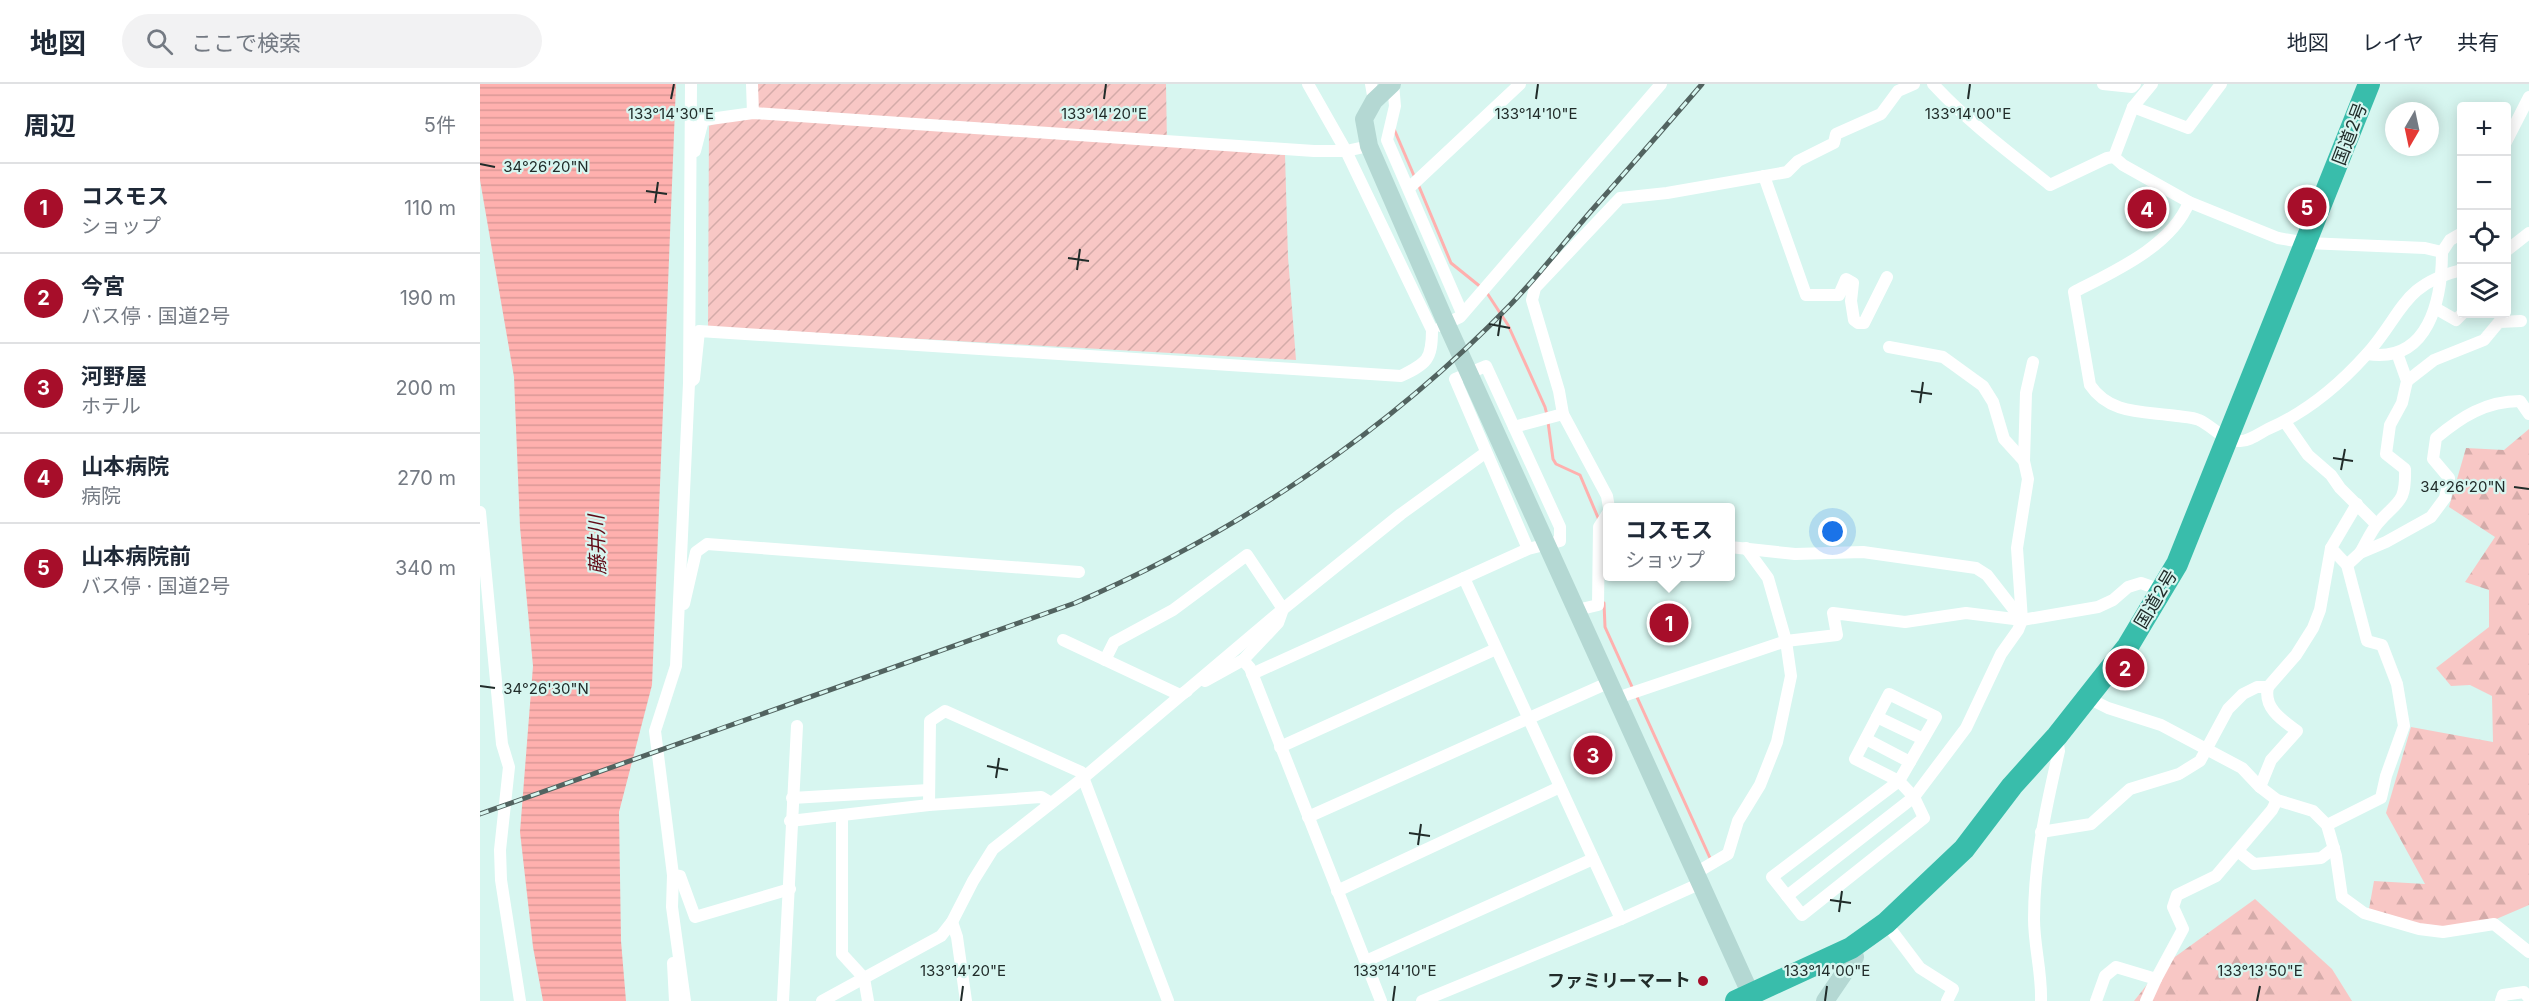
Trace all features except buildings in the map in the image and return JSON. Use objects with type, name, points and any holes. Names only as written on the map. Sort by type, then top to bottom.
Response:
[{"type":"highway","name":"国道2号","points":[[1744,998],[1851,948],[1886,923],[1964,849],[2012,786],[2057,736],[2128,646],[2177,564],[2369,84]]},
{"type":"street","points":[[675,1001],[673,874],[656,731],[676,666],[678,634],[689,383],[691,84]]},
{"type":"street","points":[[752,84],[753,113]]},
{"type":"street","points":[[689,383],[694,379],[699,331],[1401,376],[1422,366],[1432,350],[1432,330],[1346,151],[1308,84]]},
{"type":"street","points":[[1461,315],[1416,182],[1387,140],[1395,106],[1393,84],[1373,92],[1364,119],[1370,146],[1443,316],[1577,610],[1624,691],[1744,998]]},
{"type":"street","points":[[1416,182],[1520,84]]},
{"type":"street","points":[[1432,330],[1461,315],[1661,84]]},
{"type":"street","points":[[1609,503],[1608,496],[1552,416],[1532,300],[1535,288],[1620,198],[1667,193],[1787,172],[1798,161],[1834,142],[1836,134],[1881,114],[1898,91],[1914,84]]},
{"type":"street","points":[[1933,84],[1949,102],[1981,130],[2050,186],[2107,158],[2115,157]]},
{"type":"street","points":[[2103,84],[2132,87],[2135,84]]},
{"type":"street","points":[[2115,157],[2133,106],[2152,84]]},
{"type":"street","points":[[2133,106],[2188,128],[2221,84]]},
{"type":"street","points":[[2511,132],[2529,97]]},
{"type":"street","points":[[691,170],[703,120],[753,113],[1314,152],[1346,151],[1370,146]]},
{"type":"street","points":[[2115,157],[2123,165],[2189,202],[2278,238],[2307,243],[2425,248],[2442,252]]},
{"type":"street","points":[[1764,176],[1806,295],[1839,295],[1846,279],[1853,283],[1851,301],[1854,320],[1864,323],[1887,278]]},
{"type":"street","points":[[2189,202],[2183,217],[2136,260],[2073,292],[2088,363],[2090,386],[2099,398],[2113,407],[2198,419],[2228,439],[2241,442],[2285,422],[2330,391],[2367,354],[2401,305],[2420,286],[2442,274],[2457,271]]},
{"type":"street","points":[[2511,247],[2529,233]]},
{"type":"street","points":[[2367,354],[2382,356],[2397,353],[2419,337],[2432,318],[2435,308],[2442,274],[2442,252],[2450,240],[2457,236]]},
{"type":"street","points":[[2442,274],[2457,273]]},
{"type":"street","points":[[2435,308],[2456,320],[2458,318]]},
{"type":"street","points":[[2407,381],[2434,360],[2484,340],[2499,322],[2520,321]]},
{"type":"street","points":[[1889,347],[1942,357],[1983,386],[1993,402],[2004,439],[2024,461]]},
{"type":"street","points":[[2347,566],[2360,553],[2376,524],[2399,503],[2405,489],[2405,469],[2386,454],[2390,425],[2402,403],[2407,381],[2397,353]]},
{"type":"street","points":[[1787,896],[1914,797],[1966,728],[2001,654],[2018,630],[2022,620],[2017,548],[2028,479],[2024,461],[2026,393],[2033,362]]},
{"type":"street","points":[[1252,674],[1528,549],[1548,546],[1560,541],[1560,527],[1486,366],[1455,379],[1528,549]]},
{"type":"street","points":[[2360,553],[2386,542],[2431,517],[2445,498],[2449,478],[2433,459],[2436,438],[2460,418],[2481,408],[2505,401],[2520,401],[2529,414]]},
{"type":"street","points":[[1514,427],[1552,416]]},
{"type":"street","points":[[2285,422],[2308,455],[2331,475],[2340,488],[2376,524]]},
{"type":"street","points":[[822,1001],[941,936],[952,922],[993,849],[1082,779],[1283,609],[1401,514],[1485,453]]},
{"type":"street","points":[[2260,787],[2271,760],[2297,731],[2271,708],[2266,696],[2268,687],[2296,655],[2313,627],[2320,610],[2331,548],[2357,504]]},
{"type":"street","points":[[480,512],[502,744],[509,767],[500,849],[501,880],[520,1001]]},
{"type":"street","points":[[1577,610],[1598,605],[1603,519]]},
{"type":"street","points":[[678,634],[696,552],[707,544],[1078,572]]},
{"type":"street","points":[[1735,547],[1796,554],[1863,552],[1976,568],[1988,575],[2022,620]]},
{"type":"street","points":[[1422,1001],[1621,919],[1697,879],[1728,854],[1738,821],[1760,785],[1773,752],[1791,676],[1786,641],[1768,578],[1746,548]]},
{"type":"street","points":[[2327,825],[2381,798],[2404,726],[2397,684],[2382,645],[2367,641],[2347,566],[2331,548]]},
{"type":"street","points":[[1105,660],[1114,642],[1173,610],[1247,555],[1283,609]]},
{"type":"street","points":[[1464,578],[1621,919]]},
{"type":"street","points":[[1308,817],[1528,718],[1786,641],[1837,635],[1833,612],[1905,622],[1966,613],[2022,620],[2098,607],[2113,600],[2128,587],[2141,583],[2161,590]]},
{"type":"street","points":[[1180,695],[1243,660],[1278,623],[1283,609]]},
{"type":"street","points":[[1063,640],[1180,695]]},
{"type":"street","points":[[1280,747],[1496,649]]},
{"type":"street","points":[[1243,660],[1250,668],[1381,1001]]},
{"type":"street","points":[[2041,832],[2091,824],[2130,789],[2179,774],[2200,761],[2228,709],[2242,694],[2257,687],[2268,687]]},
{"type":"street","points":[[1899,781],[1855,759],[1889,694],[1936,717],[1899,781],[1772,877],[1802,915],[1924,818],[1914,797],[1899,781]]},
{"type":"street","points":[[2088,698],[2108,708],[2161,725],[2242,768],[2260,787],[2277,800],[2313,811],[2327,825],[2334,848],[2342,897],[2364,913],[2419,929],[2443,932],[2494,924],[2529,952]]},
{"type":"street","points":[[929,805],[930,721],[945,711],[1081,771],[1082,779],[1168,1001]]},
{"type":"street","points":[[1877,717],[1923,739]]},
{"type":"street","points":[[783,1001],[796,726]]},
{"type":"street","points":[[2041,1001],[2042,984],[2034,921],[2041,832],[2059,751],[2057,736]]},
{"type":"street","points":[[1866,738],[1910,762]]},
{"type":"street","points":[[1337,891],[1560,787]]},
{"type":"street","points":[[792,798],[929,790]]},
{"type":"street","points":[[790,821],[929,805],[1041,796],[1051,803]]},
{"type":"street","points":[[2146,1001],[2183,929],[2173,907],[2177,895],[2216,876],[2239,852],[2272,810],[2277,800]]},
{"type":"street","points":[[842,815],[842,954],[864,978],[868,1001]]},
{"type":"street","points":[[2239,852],[2254,864],[2321,858],[2334,848]]},
{"type":"street","points":[[1366,962],[1593,859]]},
{"type":"street","points":[[673,874],[680,876],[695,917],[790,889]]},
{"type":"street","points":[[672,907],[685,1001]]},
{"type":"street","points":[[952,922],[957,938],[966,1001]]},
{"type":"street","points":[[1886,923],[1920,968],[1953,989],[1947,1001]]},
{"type":"street","points":[[1825,1001],[1855,957],[1851,948]]},
{"type":"street","points":[[2096,1001],[2105,976],[2116,967],[2156,979]]},
{"type":"street","points":[[2500,1001],[2503,995],[2524,992],[2529,998]]},
{"type":"green space","points":[[754,84],[1166,84],[1167,146],[1285,155],[1288,257],[1296,360],[708,327],[709,126],[730,118],[754,116]]},
{"type":"green space","points":[[2529,429],[2529,905],[2494,920],[2444,931],[2369,909],[2374,881],[2425,884],[2386,813],[2411,727],[2493,742],[2492,696],[2470,685],[2451,686],[2436,668],[2489,627],[2489,590],[2465,582],[2495,537],[2449,507],[2466,448],[2504,450]]},
{"type":"green space","points":[[2255,899],[2332,969],[2352,1001],[2134,1001],[2161,967]]},
{"type":"water","name":"藤井川","points":[[480,84],[676,84],[652,685],[619,812],[621,941],[626,1001],[543,1001],[533,947],[520,832],[533,666],[520,527],[514,377],[480,180]]},
{"type":"waterway","points":[[1394,129],[1415,178]]},
{"type":"waterway","points":[[1418,184],[1451,263],[1482,288]]},
{"type":"waterway","points":[[1487,293],[1508,325],[1547,415]]},
{"type":"waterway","points":[[1548,422],[1553,459],[1556,464],[1580,475],[1599,520]]},
{"type":"waterway","points":[[1604,603],[1605,627],[1633,689]]},
{"type":"waterway","points":[[1636,695],[1710,858]]},
{"type":"railway","points":[[480,814],[1075,603],[1194,545],[1252,511],[1308,475],[1362,436],[1465,350],[1533,280],[1702,84]]},
{"type":"place","name":"山本病院前","points":[[2307,207]]},
{"type":"place","name":"山本病院","points":[[2147,209]]},
{"type":"place","name":"コスモス","points":[[1669,623]]},
{"type":"place","name":"今宮","points":[[2125,668]]},
{"type":"place","name":"河野屋","points":[[1593,755]]},
{"type":"place","name":"ファミリーマート","points":[[1703,981]]}]
